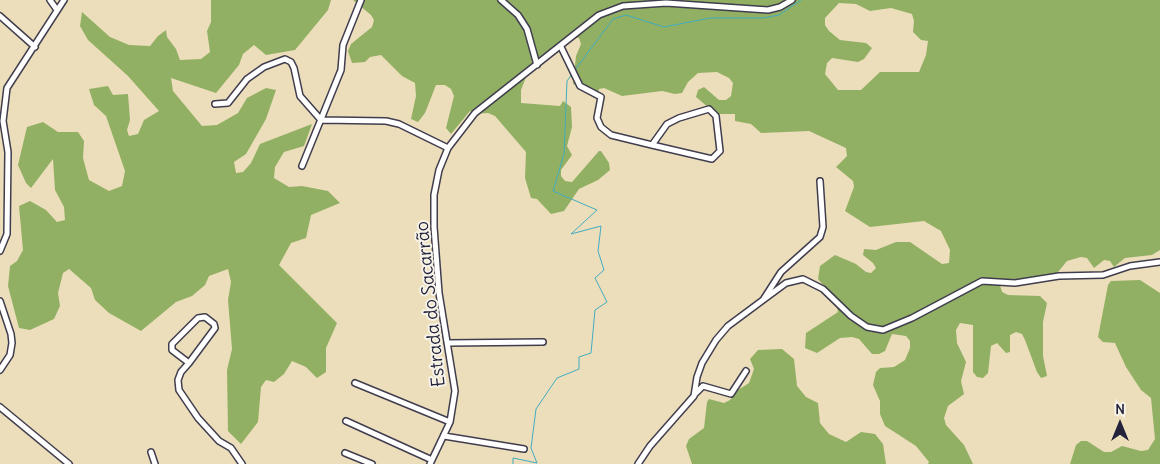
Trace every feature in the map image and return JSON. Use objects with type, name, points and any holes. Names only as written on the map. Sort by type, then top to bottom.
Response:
[{"type":"street","points":[[50,0],[57,10]]},
{"type":"street","points":[[0,251],[7,234],[8,152],[3,121],[7,88],[64,0]]},
{"type":"street","points":[[302,166],[341,70],[343,45],[361,0]]},
{"type":"street","points":[[501,0],[518,15],[527,29],[537,65]]},
{"type":"street","name":"Estrada do Sacarrão","points":[[431,462],[450,422],[455,391],[439,293],[434,195],[437,178],[448,148],[475,113],[600,15],[623,6],[666,3],[768,10],[780,7],[792,0]]},
{"type":"street","points":[[0,16],[35,47]]},
{"type":"street","points":[[561,47],[580,86],[601,97],[596,109],[601,127],[611,135],[652,145],[712,159],[720,150],[716,116],[709,109],[679,118],[667,124],[652,145]]},
{"type":"street","points":[[214,104],[228,103],[246,79],[264,67],[286,60],[291,62],[294,68],[300,96],[321,120],[386,121],[398,124],[448,148]]},
{"type":"street","points":[[0,89],[7,88]]},
{"type":"street","points":[[763,300],[780,272],[820,237],[822,232],[820,180]]},
{"type":"street","points":[[694,396],[699,370],[716,340],[728,326],[786,283],[803,279],[823,289],[851,316],[867,327],[883,330],[919,315],[982,281],[1015,283],[1059,276],[1103,274],[1130,266],[1160,262]]},
{"type":"street","points":[[0,303],[11,334],[12,343],[10,355],[0,370]]},
{"type":"street","points":[[189,363],[172,350],[172,344],[202,316],[214,324],[215,328],[178,380],[179,390],[198,418],[219,441],[232,448],[242,464]]},
{"type":"street","points":[[447,343],[543,342]]},
{"type":"street","points":[[638,464],[650,446],[703,386],[732,394],[746,371]]},
{"type":"street","points":[[355,383],[450,422]]},
{"type":"street","points":[[0,407],[69,464]]},
{"type":"street","points":[[346,422],[431,462]]},
{"type":"street","points":[[444,436],[524,450]]},
{"type":"street","points":[[151,452],[155,464]]},
{"type":"street","points":[[345,452],[372,464]]},
{"type":"green space","points":[[211,0],[331,0],[328,10],[295,50],[266,55],[254,45],[243,54],[239,65],[216,93],[171,78],[173,91],[202,126],[217,125],[238,113],[247,98],[266,88],[276,90],[266,119],[246,154],[234,162],[236,173],[243,172],[251,163],[260,144],[312,124],[304,146],[284,152],[275,167],[274,178],[289,187],[302,186],[328,191],[340,203],[311,215],[306,238],[291,243],[279,265],[337,323],[326,348],[326,372],[317,378],[306,367],[292,361],[284,374],[274,382],[266,380],[261,387],[258,422],[241,444],[228,431],[227,370],[232,349],[228,300],[231,282],[228,269],[209,276],[205,285],[192,296],[176,302],[141,331],[109,313],[95,300],[91,288],[69,269],[63,273],[58,293],[60,306],[54,319],[30,330],[19,328],[8,286],[10,266],[17,261],[23,250],[19,206],[30,201],[46,210],[57,222],[65,220],[64,207],[55,190],[53,159],[31,188],[26,183],[18,165],[27,127],[43,122],[58,132],[78,132],[84,141],[83,158],[89,180],[109,191],[122,186],[125,171],[106,116],[94,105],[89,89],[108,86],[113,95],[128,94],[130,120],[127,130],[129,136],[138,134],[144,120],[159,111],[128,76],[88,40],[80,26],[82,12],[110,37],[129,45],[150,46],[166,30],[167,37],[176,49],[180,60],[201,59],[210,52],[207,31],[211,22]]},
{"type":"green space","points":[[353,0],[1160,0],[1160,250],[1152,255],[1125,258],[1114,267],[1110,261],[1104,260],[1094,268],[1087,258],[1081,257],[1067,261],[1054,277],[1047,280],[1006,281],[1000,285],[1002,292],[1008,295],[1040,296],[1047,303],[1043,322],[1043,356],[1047,376],[1041,378],[1022,334],[1016,332],[1010,335],[1010,352],[1006,353],[997,343],[991,346],[988,373],[983,378],[977,377],[973,372],[973,325],[960,323],[956,330],[957,343],[966,362],[961,381],[964,394],[948,406],[944,418],[946,425],[964,445],[973,464],[928,464],[929,462],[916,446],[885,426],[880,414],[880,401],[873,385],[876,372],[880,368],[894,367],[905,360],[910,348],[910,341],[906,336],[892,334],[885,351],[879,354],[872,354],[859,339],[852,337],[840,338],[817,353],[805,348],[806,333],[838,312],[835,299],[818,279],[820,266],[835,255],[871,273],[876,268],[863,255],[864,249],[876,250],[896,242],[910,242],[942,264],[949,263],[950,250],[941,231],[924,221],[870,227],[845,211],[854,187],[853,181],[836,167],[847,156],[846,148],[809,131],[761,133],[751,124],[735,121],[735,114],[716,114],[696,97],[698,90],[704,87],[719,100],[726,100],[731,96],[733,83],[729,78],[717,72],[698,73],[688,82],[682,93],[675,94],[662,91],[622,96],[604,88],[599,89],[598,93],[573,84],[576,56],[581,44],[579,38],[571,37],[526,77],[521,90],[521,103],[560,106],[563,101],[571,107],[572,127],[567,146],[572,155],[561,170],[561,176],[565,181],[572,182],[599,151],[601,151],[609,163],[610,170],[598,180],[579,189],[564,211],[551,214],[537,199],[531,198],[525,178],[526,152],[495,116],[488,113],[474,114],[470,111],[451,134],[446,128],[454,96],[451,89],[445,85],[436,85],[425,113],[418,122],[411,119],[416,96],[415,83],[402,76],[381,55],[370,57],[365,62],[352,63],[348,51],[351,44],[372,27],[374,20],[371,15]],"holes":[[[839,3],[856,4],[870,11],[891,8],[912,14],[914,21],[913,32],[921,40],[928,41],[926,55],[919,72],[880,72],[861,90],[838,90],[825,74],[827,63],[832,58],[858,62],[864,59],[872,48],[866,43],[840,40],[829,31],[825,25],[825,18]]]},
{"type":"green space","points":[[1140,280],[1160,293],[1160,464],[1070,464],[1076,445],[1081,441],[1087,441],[1104,452],[1111,452],[1122,446],[1141,451],[1148,450],[1155,439],[1151,398],[1141,390],[1126,367],[1115,343],[1103,342],[1098,337],[1108,285],[1111,281]]},
{"type":"green space","points":[[782,349],[794,359],[797,386],[806,397],[818,403],[820,423],[829,434],[846,442],[861,432],[875,434],[883,444],[886,464],[692,464],[686,446],[689,439],[704,428],[709,399],[724,403],[749,383],[754,369],[750,359],[758,350]]},
{"type":"waterway","points":[[574,71],[613,19],[626,15],[664,27],[710,18],[763,18],[779,15],[801,0]]},
{"type":"waterway","points":[[513,464],[513,458],[537,463],[531,448],[536,409],[557,378],[579,369],[579,357],[591,353],[595,310],[607,302],[595,278],[604,270],[598,251],[601,226],[571,234],[597,210],[553,191],[564,154],[567,81],[572,74]]}]
